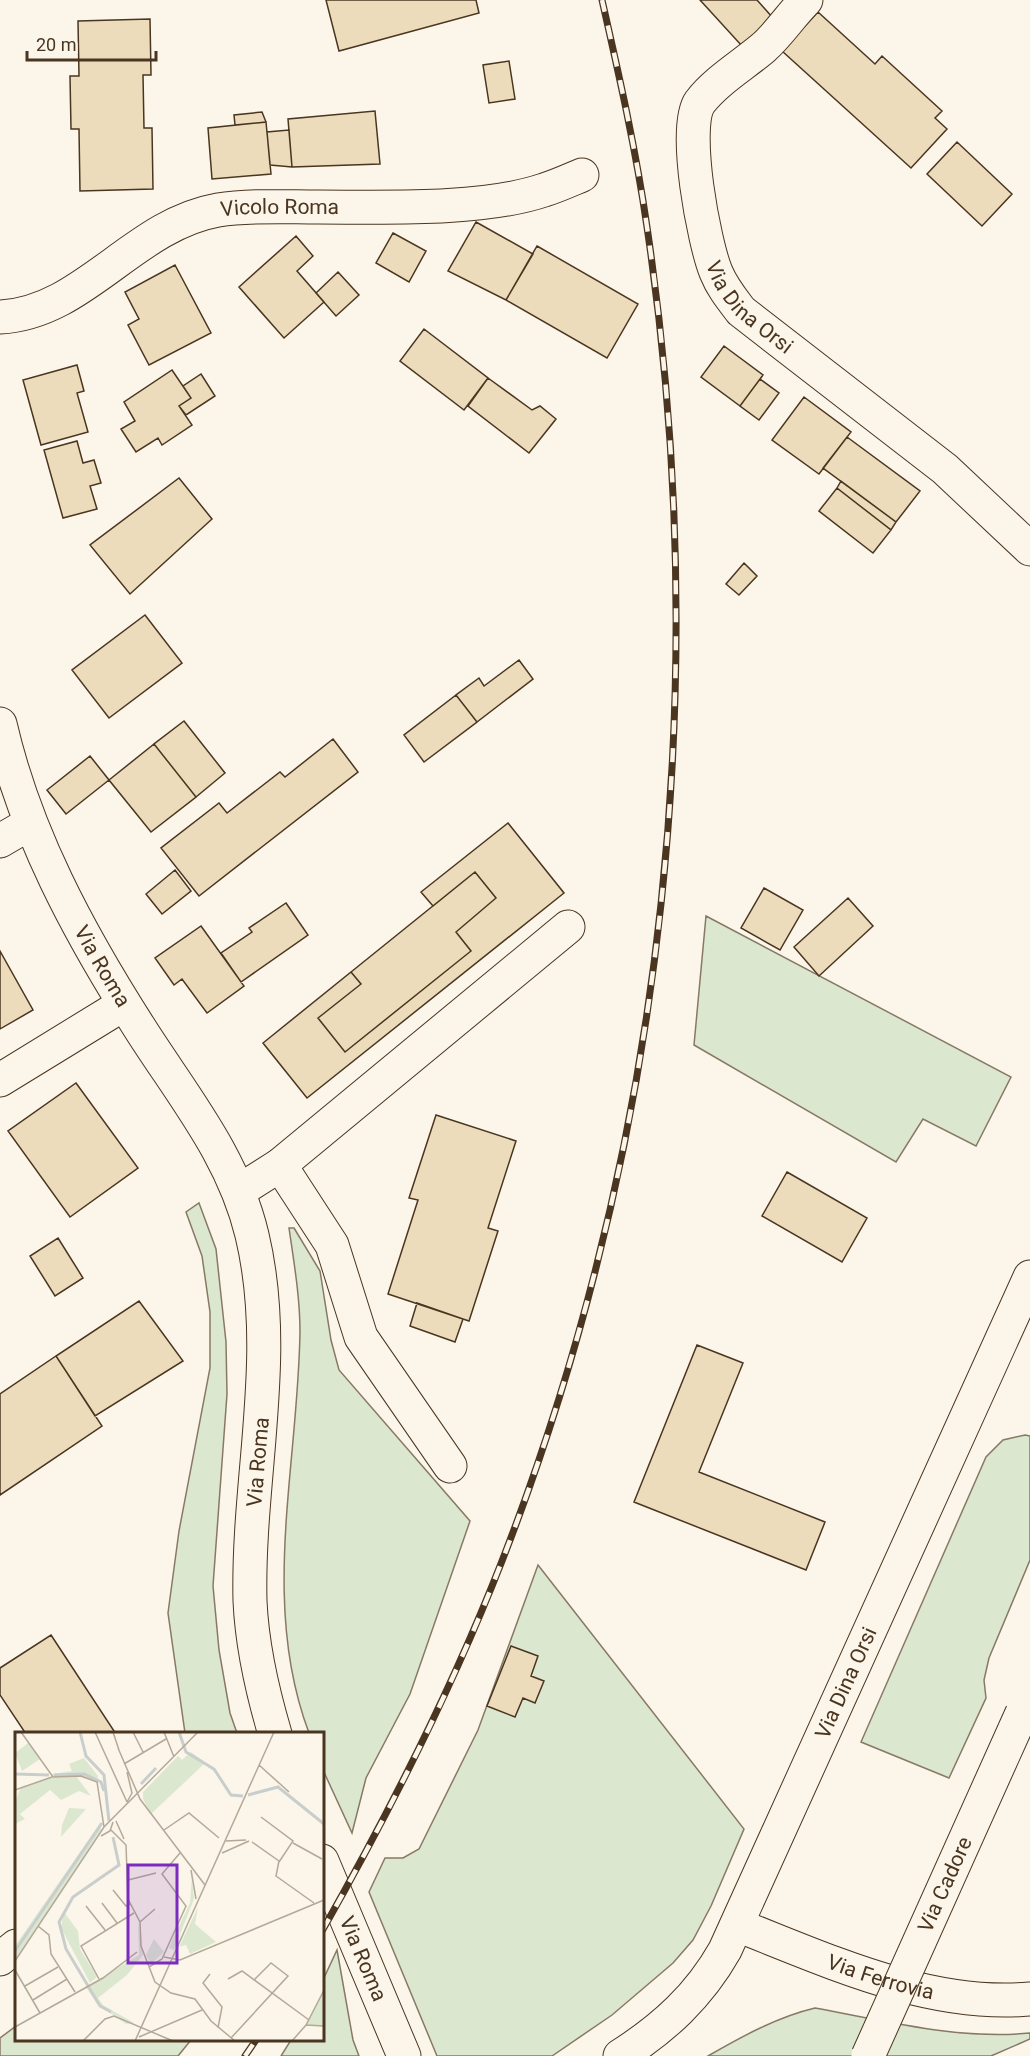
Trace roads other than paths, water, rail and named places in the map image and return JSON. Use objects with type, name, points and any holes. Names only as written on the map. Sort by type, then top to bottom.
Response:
[{"type":"street","name":"Via Dina Orsi","points":[[806,0],[765,46],[700,102],[693,119],[692,142],[698,187],[715,270],[723,288],[741,310],[769,335],[945,469],[1030,549]]},
{"type":"street","name":"Vicolo Roma","points":[[0,317],[18,316],[46,308],[73,293],[142,242],[172,226],[217,210],[435,205],[498,200],[543,191],[582,175]]},
{"type":"street","name":"Via Roma","points":[[0,724],[17,790],[29,824],[65,899],[124,1004],[211,1135],[239,1191],[252,1235],[260,1280],[265,1342],[250,1602],[259,1676],[274,1732]]},
{"type":"street","points":[[0,841],[29,824]]},
{"type":"street","points":[[239,1191],[280,1165],[568,927]]},
{"type":"street","points":[[0,1080],[124,1004]]},
{"type":"street","points":[[280,1165],[332,1245],[361,1336],[450,1466]]},
{"type":"street","name":"Via Dina Orsi","points":[[620,2056],[654,2033],[692,1999],[713,1971],[737,1925],[1030,1277]]},
{"type":"street","name":"Via Cadore","points":[[868,2056],[1022,1713]]},
{"type":"street","name":"Via Roma","points":[[324,1866],[404,2056]]},
{"type":"street","name":"Via Ferrovia","points":[[737,1925],[857,1971],[946,1995],[974,2000],[1030,2000]]},
{"type":"street","points":[[0,1959],[15,1947]]},
{"type":"railway","points":[[324,1927],[419,1749],[483,1609],[502,1561],[558,1401],[604,1237],[638,1071],[661,903],[674,734],[675,565],[666,395],[647,227],[621,84],[602,0]]},
{"type":"railway","points":[[245,2056],[255,2041]]}]
